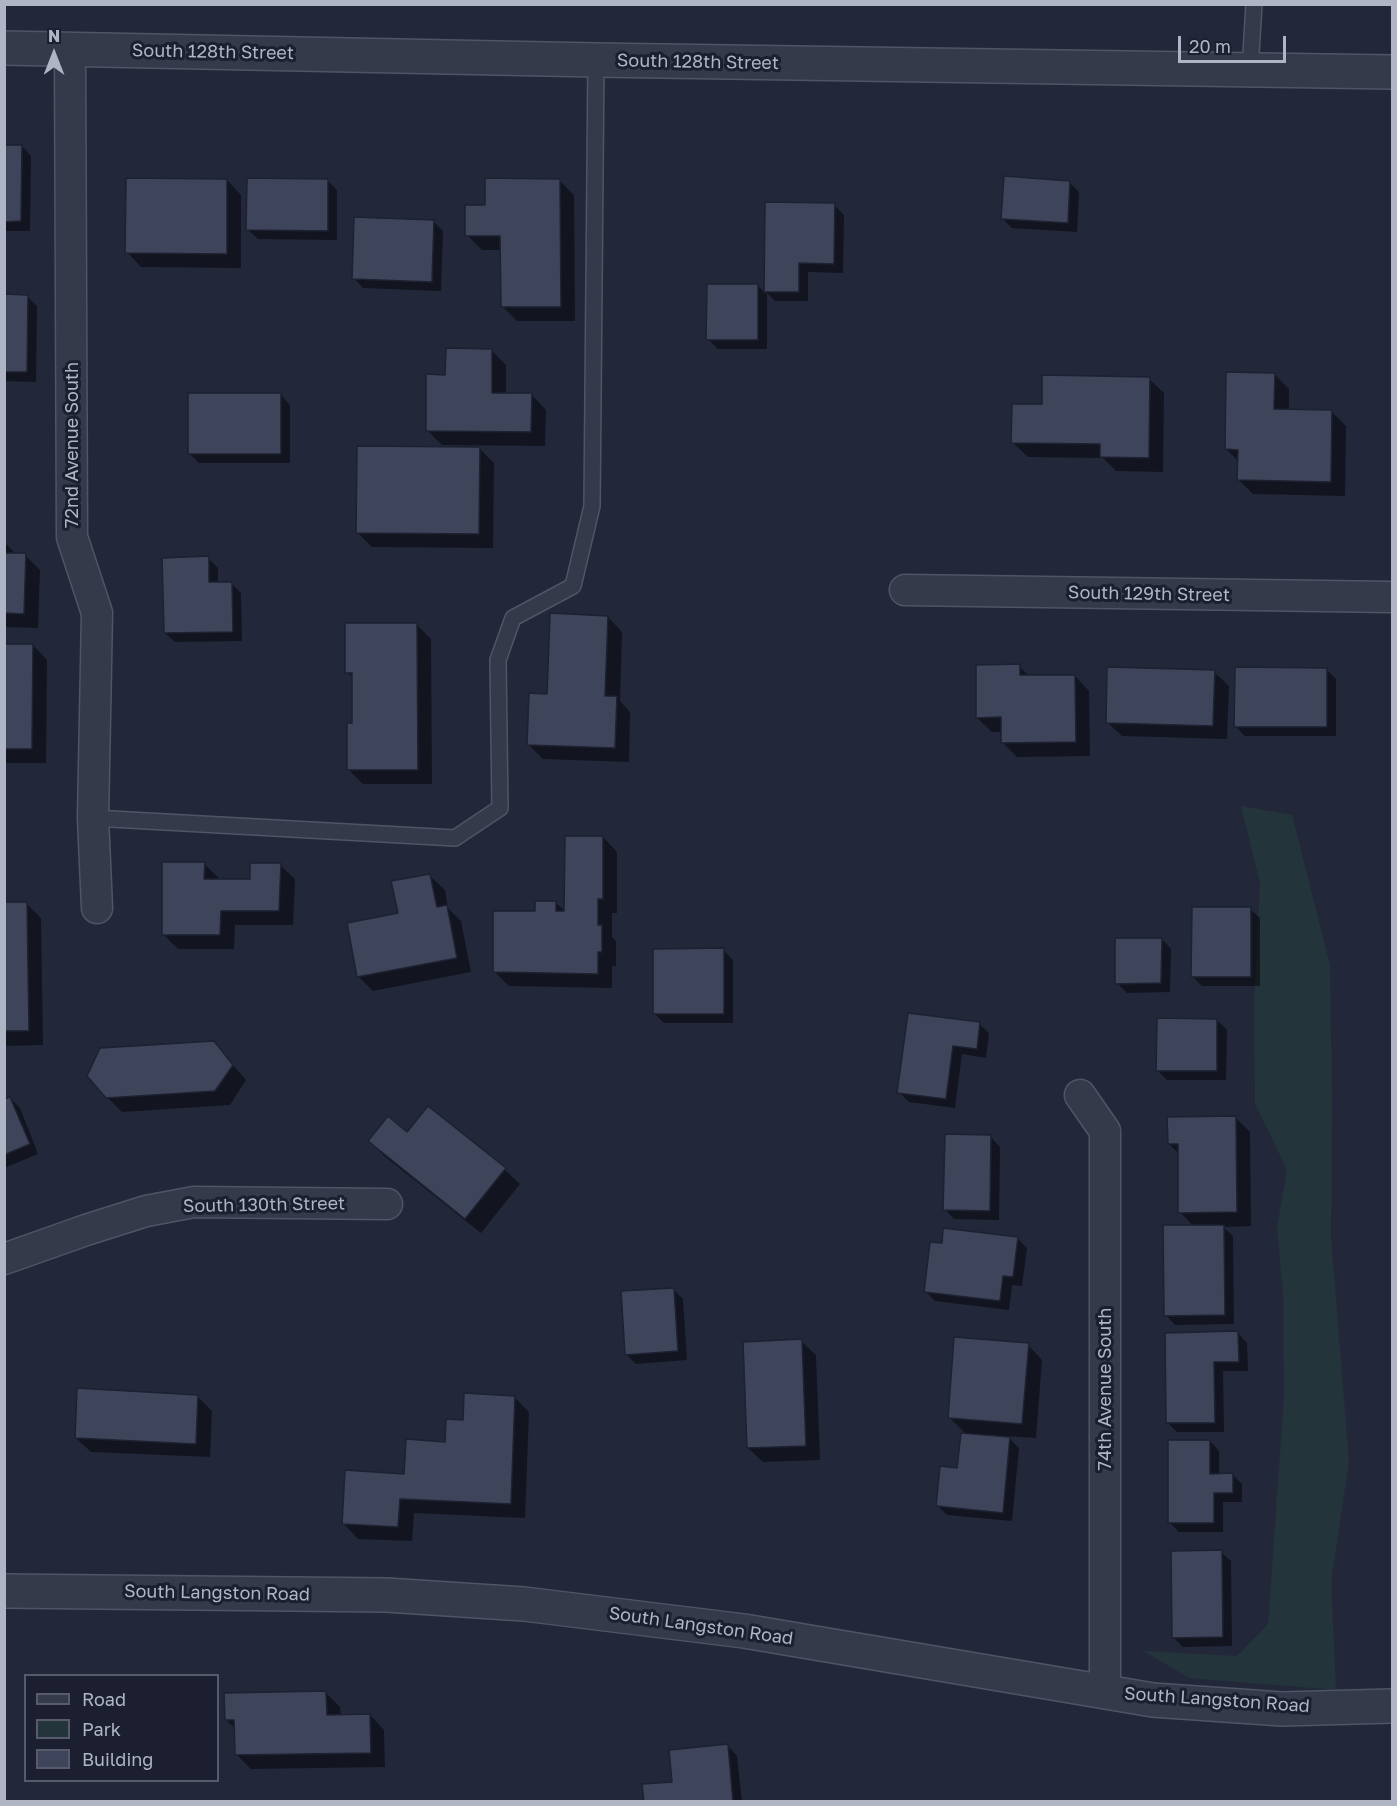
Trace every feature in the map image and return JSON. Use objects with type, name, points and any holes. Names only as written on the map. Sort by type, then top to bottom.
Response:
[{"type":"street","name":"South 128th Street","points":[[4,48],[1392,72]]},
{"type":"street","name":"72nd Avenue South","points":[[70,49],[72,537],[96,613],[93,818],[96,908]]},
{"type":"street","name":"South 129th Street","points":[[905,590],[1392,597]]},
{"type":"street","name":"74th Avenue South","points":[[1080,1095],[1105,1131],[1105,1691]]},
{"type":"street","name":"South 130th Street","points":[[4,1259],[146,1211],[194,1202],[387,1204]]},
{"type":"street","name":"South Langston Road","points":[[4,1591],[386,1595],[524,1604],[744,1631],[1153,1700],[1282,1708],[1392,1706]]},
{"type":"lane","points":[[1250,70],[1254,4]]},
{"type":"lane","points":[[93,818],[455,838],[500,808],[498,660],[513,618],[573,586],[592,506],[596,60]]},
{"type":"green space","points":[[1241,806],[1292,815],[1330,965],[1331,1238],[1349,1462],[1331,1581],[1336,1690],[1189,1678],[1144,1651],[1237,1656],[1268,1624],[1284,1398],[1283,1293],[1277,1227],[1287,1170],[1255,1103],[1254,1007],[1260,883]]},
{"type":"building","points":[[4,145],[22,145],[21,221],[4,222]]},
{"type":"building","points":[[1004,176],[1070,181],[1068,223],[1001,219]]},
{"type":"building","points":[[126,178],[227,179],[227,254],[125,253]]},
{"type":"building","points":[[247,178],[328,179],[328,231],[246,230]]},
{"type":"building","points":[[485,178],[560,179],[561,307],[501,307],[500,236],[465,236],[465,205],[485,205]]},
{"type":"building","points":[[765,202],[835,203],[834,264],[799,263],[799,292],[764,292]]},
{"type":"building","points":[[354,217],[434,220],[432,282],[352,279]]},
{"type":"building","points":[[707,284],[758,284],[758,340],[706,340]]},
{"type":"building","points":[[4,294],[28,295],[27,372],[4,372]]},
{"type":"building","points":[[446,348],[492,349],[492,393],[532,393],[531,432],[426,431],[426,374],[445,375]]},
{"type":"building","points":[[1226,372],[1275,373],[1274,409],[1332,410],[1331,482],[1237,480],[1238,450],[1225,449]]},
{"type":"building","points":[[1042,375],[1150,377],[1149,458],[1100,457],[1100,444],[1011,443],[1012,404],[1042,404]]},
{"type":"building","points":[[188,393],[281,393],[281,454],[188,454]]},
{"type":"building","points":[[357,446],[480,447],[479,534],[356,533]]},
{"type":"building","points":[[4,553],[26,553],[24,614],[4,613]]},
{"type":"building","points":[[209,556],[209,582],[232,582],[233,632],[164,633],[162,558]]},
{"type":"building","points":[[550,613],[608,616],[605,696],[617,696],[615,748],[527,745],[529,693],[547,694]]},
{"type":"building","points":[[345,623],[417,623],[418,770],[347,770],[347,723],[352,723],[352,673],[345,673]]},
{"type":"building","points":[[4,644],[33,644],[32,749],[4,749]]},
{"type":"building","points":[[1020,664],[1020,675],[1075,675],[1076,742],[1001,743],[1001,717],[976,718],[976,665]]},
{"type":"building","points":[[1107,667],[1215,670],[1213,726],[1106,723]]},
{"type":"building","points":[[1235,667],[1327,668],[1327,727],[1234,727]]},
{"type":"building","points":[[565,836],[603,836],[603,899],[598,899],[598,925],[602,925],[602,952],[598,952],[598,974],[493,972],[493,911],[535,911],[535,901],[556,901],[556,911],[564,911]]},
{"type":"building","points":[[162,862],[205,862],[204,879],[250,879],[250,863],[281,863],[279,911],[221,911],[220,935],[162,935]]},
{"type":"building","points":[[430,874],[437,907],[447,905],[457,958],[357,977],[347,923],[398,913],[391,881]]},
{"type":"building","points":[[4,902],[27,902],[29,1031],[4,1031]]},
{"type":"building","points":[[1192,907],[1251,907],[1251,977],[1191,977]]},
{"type":"building","points":[[1115,938],[1162,938],[1161,983],[1115,984]]},
{"type":"building","points":[[724,948],[724,1014],[653,1014],[653,949]]},
{"type":"building","points":[[908,1013],[980,1022],[977,1049],[953,1046],[946,1099],[897,1093]]},
{"type":"building","points":[[1157,1018],[1217,1019],[1217,1071],[1156,1071]]},
{"type":"building","points":[[214,1041],[233,1065],[215,1091],[106,1098],[87,1076],[100,1048]]},
{"type":"building","points":[[10,1097],[30,1144],[4,1155],[4,1099]]},
{"type":"building","points":[[428,1106],[506,1168],[465,1219],[368,1141],[388,1116],[407,1132]]},
{"type":"building","points":[[1236,1116],[1237,1212],[1178,1213],[1178,1144],[1168,1144],[1167,1117]]},
{"type":"building","points":[[945,1134],[991,1135],[990,1211],[943,1210]]},
{"type":"building","points":[[1163,1225],[1224,1225],[1225,1315],[1164,1316]]},
{"type":"building","points":[[943,1228],[1018,1237],[1013,1277],[1003,1276],[1000,1301],[924,1292],[930,1242],[942,1243]]},
{"type":"building","points":[[674,1288],[678,1351],[625,1355],[621,1291]]},
{"type":"building","points":[[1238,1331],[1239,1362],[1214,1362],[1215,1423],[1166,1423],[1165,1333]]},
{"type":"building","points":[[954,1337],[1029,1343],[1022,1424],[948,1418]]},
{"type":"building","points":[[802,1339],[806,1446],[747,1448],[743,1342]]},
{"type":"building","points":[[77,1388],[198,1395],[196,1444],[75,1438]]},
{"type":"building","points":[[464,1393],[515,1396],[511,1504],[400,1499],[398,1527],[342,1524],[345,1470],[404,1474],[406,1439],[445,1442],[446,1419],[463,1420]]},
{"type":"building","points":[[961,1433],[1010,1437],[1003,1513],[936,1506],[940,1466],[957,1468]]},
{"type":"building","points":[[1168,1440],[1210,1440],[1210,1474],[1233,1473],[1233,1493],[1214,1493],[1214,1523],[1168,1523]]},
{"type":"building","points":[[1222,1550],[1223,1637],[1172,1638],[1171,1551]]},
{"type":"building","points":[[326,1691],[327,1715],[370,1714],[371,1753],[235,1755],[234,1720],[225,1720],[224,1693]]},
{"type":"building","points":[[728,1744],[733,1802],[644,1802],[642,1784],[672,1782],[669,1750]]}]
